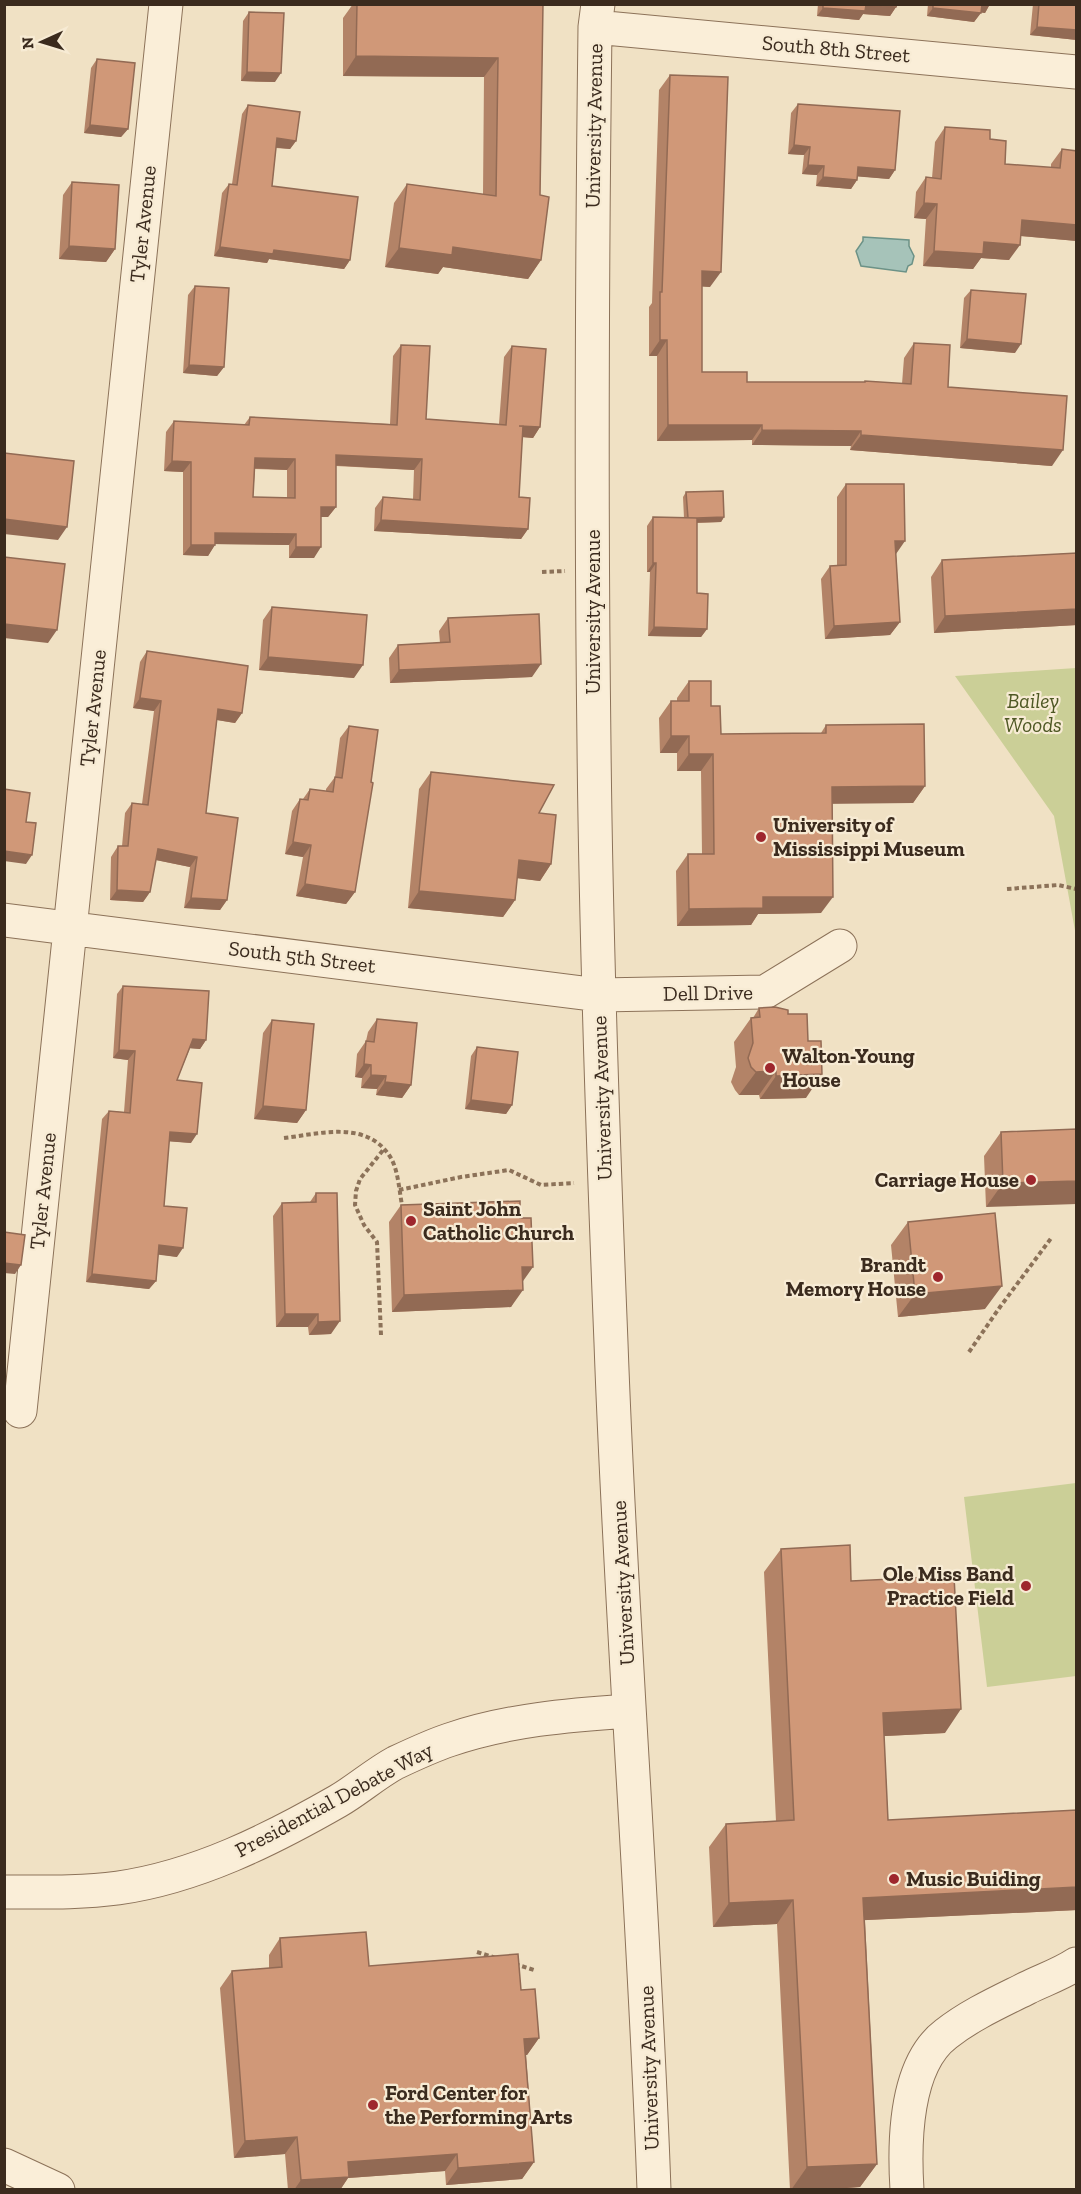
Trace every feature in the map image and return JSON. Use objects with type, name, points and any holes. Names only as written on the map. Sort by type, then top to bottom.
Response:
[{"type":"street","name":"Tyler Avenue","points":[[20,1411],[166,4]]},
{"type":"street","name":"South 8th Street","points":[[596,16],[1077,72]]},
{"type":"street","name":"University Avenue","points":[[596,16],[592,461],[594,758],[599,995],[611,1350],[629,1711],[648,2021],[654,2190]]},
{"type":"street","name":"South 5th Street","points":[[4,920],[599,995]]},
{"type":"street","name":"Dell Drive","points":[[599,995],[765,992],[840,946]]},
{"type":"street","name":"Presidential Debate Way","points":[[4,1892],[56,1892],[119,1888],[188,1871],[257,1845],[339,1800],[394,1764],[450,1740],[565,1715],[629,1711]]},
{"type":"street","points":[[907,2190],[905,2158],[908,2114],[918,2078],[929,2052],[945,2035],[982,2012],[1077,1964]]},
{"type":"street","points":[[4,2165],[58,2190]]},
{"type":"path","points":[[542,572],[571,570]]},
{"type":"path","points":[[1007,889],[1058,885],[1077,889]]},
{"type":"path","points":[[284,1138],[346,1131],[365,1134],[390,1155],[404,1216]]},
{"type":"path","points":[[381,1335],[377,1242],[364,1225],[356,1205],[356,1191],[360,1179],[384,1149]]},
{"type":"path","points":[[399,1190],[509,1170],[541,1185],[574,1183]]},
{"type":"path","points":[[969,1352],[1052,1237]]},
{"type":"path","points":[[477,1952],[500,1959]]},
{"type":"path","points":[[511,1963],[534,1970]]},
{"type":"green space","name":"Bailey Woods","points":[[1076,668],[1076,936],[1054,816],[955,676]]},
{"type":"green space","name":"Ole Miss Band Practice Field","points":[[1076,1483],[1076,1676],[987,1687],[964,1497]]},
{"type":"water","points":[[863,237],[909,240],[914,256],[912,264],[908,266],[906,272],[861,266],[856,251]]},
{"type":"building","points":[[357,4],[543,4],[540,195],[549,197],[541,260],[453,247],[452,255],[399,248],[407,184],[496,196],[498,58],[356,56]]},
{"type":"building","points":[[823,4],[897,4],[896,7],[866,5],[865,11],[823,8]]},
{"type":"building","points":[[933,4],[982,4],[981,13],[933,8]]},
{"type":"building","points":[[1039,4],[1077,4],[1077,30],[1037,27]]},
{"type":"building","points":[[249,12],[284,13],[281,73],[247,72]]},
{"type":"building","points":[[97,59],[135,63],[128,129],[90,125]]},
{"type":"building","points":[[670,75],[728,77],[721,272],[702,271],[702,372],[747,372],[747,382],[865,381],[911,384],[914,343],[950,345],[948,387],[1067,396],[1063,450],[861,435],[861,431],[762,430],[762,425],[668,425],[667,340],[660,340],[660,292],[662,292]]},
{"type":"building","points":[[798,104],[900,111],[895,170],[858,167],[857,180],[823,177],[824,166],[808,165],[810,147],[794,145]]},
{"type":"building","points":[[248,105],[300,112],[296,141],[277,138],[272,186],[358,197],[350,260],[274,250],[273,254],[220,247],[229,184],[237,185]]},
{"type":"building","points":[[945,127],[990,130],[990,139],[1006,141],[1005,164],[1060,168],[1062,149],[1077,151],[1077,225],[1022,220],[1020,245],[984,242],[983,254],[934,251],[937,204],[924,203],[926,177],[941,179]]},
{"type":"building","points":[[72,182],[119,185],[115,249],[69,246]]},
{"type":"building","points":[[195,286],[229,288],[224,367],[189,365]]},
{"type":"building","points":[[971,290],[1026,294],[1021,344],[967,339]]},
{"type":"building","points":[[401,345],[430,346],[426,419],[506,425],[512,346],[546,349],[540,427],[523,426],[519,497],[530,498],[528,529],[381,520],[383,497],[420,500],[422,459],[336,455],[336,507],[321,507],[321,547],[296,547],[296,534],[215,533],[215,545],[191,545],[191,462],[172,461],[174,421],[249,425],[250,417],[397,425]],"holes":[[[255,458],[295,459],[295,498],[253,497]]]},
{"type":"building","points":[[4,453],[74,461],[67,527],[4,519]]},
{"type":"building","points":[[846,484],[904,484],[905,541],[895,541],[900,622],[834,626],[830,566],[846,565]]},
{"type":"building","points":[[723,491],[724,517],[688,518],[686,492]]},
{"type":"building","points":[[653,517],[697,518],[697,593],[708,594],[707,629],[654,627],[656,563],[653,563]]},
{"type":"building","points":[[1077,553],[1077,609],[945,616],[942,560]]},
{"type":"building","points":[[4,557],[65,564],[57,630],[4,624]]},
{"type":"building","points":[[272,607],[367,615],[363,665],[268,657]]},
{"type":"building","points":[[539,614],[541,664],[399,670],[398,645],[450,642],[448,618]]},
{"type":"building","points":[[147,651],[248,666],[242,713],[218,709],[206,813],[238,818],[227,900],[191,898],[197,857],[158,849],[150,892],[117,890],[118,846],[128,846],[132,803],[148,805],[161,701],[140,698]]},
{"type":"building","name":"University of Mississippi Museum","points":[[689,681],[711,681],[711,706],[720,706],[721,734],[826,733],[826,725],[924,724],[925,786],[832,787],[833,897],[763,897],[763,908],[689,909],[688,854],[714,854],[713,754],[689,754],[689,736],[671,736],[671,701],[689,701]]},
{"type":"building","points":[[349,726],[378,730],[371,782],[373,783],[355,892],[305,884],[311,845],[293,842],[300,799],[308,800],[310,789],[333,792],[335,777],[342,778]]},
{"type":"building","points":[[431,772],[554,785],[539,813],[556,815],[551,864],[519,860],[515,900],[419,891]]},
{"type":"building","points":[[4,789],[30,793],[26,822],[36,823],[32,855],[4,851]]},
{"type":"building","points":[[123,986],[209,991],[206,1040],[193,1039],[177,1080],[202,1083],[197,1134],[170,1132],[164,1206],[187,1208],[183,1248],[159,1245],[156,1281],[92,1274],[109,1111],[130,1113],[135,1051],[119,1050]]},
{"type":"building","points":[[775,1007],[788,1010],[788,1014],[807,1014],[808,1041],[821,1041],[822,1074],[776,1076],[776,1071],[756,1072],[751,1067],[748,1058],[753,1043],[751,1018],[760,1017],[759,1008]]},
{"type":"building","points":[[377,1019],[417,1023],[411,1085],[385,1082],[386,1076],[371,1075],[371,1065],[364,1064],[366,1041],[374,1042]]},
{"type":"building","points":[[272,1020],[314,1024],[306,1110],[263,1106]]},
{"type":"building","points":[[477,1047],[518,1052],[512,1105],[471,1100]]},
{"type":"building","points":[[1077,1129],[1077,1181],[1003,1183],[1001,1132]]},
{"type":"building","points":[[316,1193],[337,1193],[340,1321],[318,1322],[318,1314],[285,1314],[282,1203],[316,1202]]},
{"type":"building","name":"Saint John Catholic Church","points":[[520,1201],[520,1218],[531,1218],[533,1267],[522,1267],[523,1290],[404,1295],[401,1205]]},
{"type":"building","points":[[995,1213],[1002,1286],[915,1294],[908,1222]]},
{"type":"building","points":[[4,1232],[25,1235],[21,1265],[4,1263]]},
{"type":"building","name":"Music Buiding","points":[[850,1545],[851,1581],[954,1576],[961,1709],[883,1713],[888,1820],[1077,1810],[1077,1887],[863,1898],[877,2164],[807,2167],[793,1900],[729,1903],[726,1824],[794,1820],[781,1549]]},
{"type":"building","name":"Ford Center for the Performing Arts","points":[[366,1932],[369,1966],[518,1954],[521,1990],[535,1989],[539,2038],[524,2039],[534,2162],[458,2168],[457,2154],[348,2162],[349,2177],[301,2180],[297,2137],[245,2141],[232,1971],[282,1967],[280,1938]]},
{"type":"place","name":"University of Mississippi Museum","points":[[761,837]]},
{"type":"place","name":"Walton-Young House","points":[[770,1068]]},
{"type":"place","name":"Carriage House","points":[[1031,1180]]},
{"type":"place","name":"Saint John Catholic Church","points":[[411,1221]]},
{"type":"place","name":"Brandt Memory House","points":[[938,1277]]},
{"type":"place","name":"Ole Miss Band Practice Field","points":[[1026,1586]]},
{"type":"place","name":"Music Buiding","points":[[894,1879]]},
{"type":"place","name":"Ford Center for the Performing Arts","points":[[373,2105]]}]
